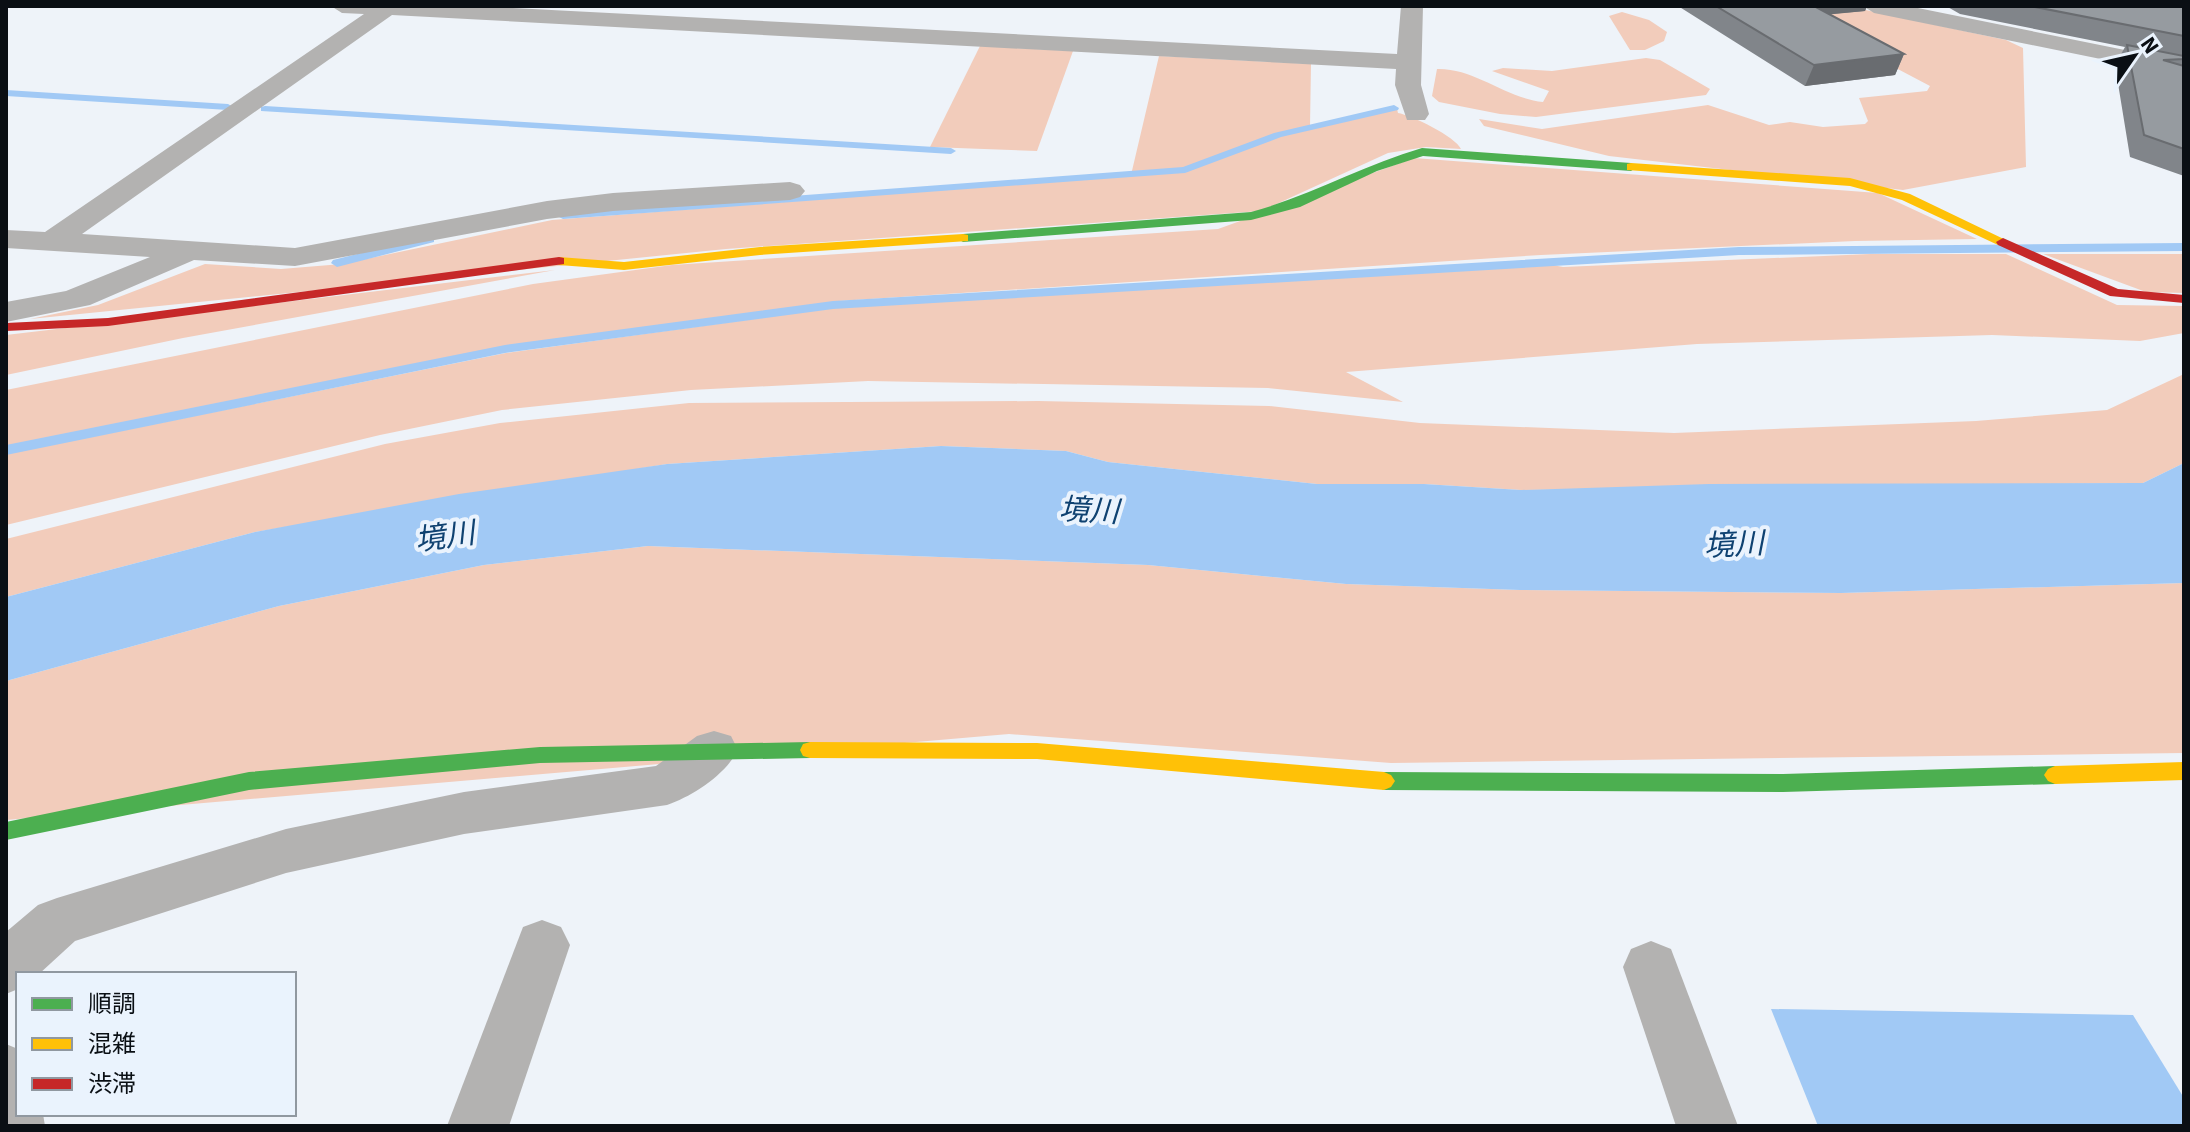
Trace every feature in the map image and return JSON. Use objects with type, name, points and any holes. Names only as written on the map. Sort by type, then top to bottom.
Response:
[{"type":"street","points":[[342,6],[1409,62]]},
{"type":"street","points":[[1412,6],[1408,85],[1416,114]]},
{"type":"street","points":[[1874,6],[2184,69]]},
{"type":"street","points":[[54,240],[389,7]]},
{"type":"street","points":[[6,327],[108,322],[557,261],[624,266],[747,252],[1223,221],[1266,214],[1394,158],[1422,152],[1850,182],[1906,197],[2115,293],[2184,299]]},
{"type":"street","points":[[6,239],[295,257],[547,210],[790,191]]},
{"type":"street","points":[[6,312],[36,309],[96,295],[187,251]]},
{"type":"street","points":[[6,831],[249,781],[540,755],[714,750],[1037,751],[1382,781],[1783,783],[2184,771]]},
{"type":"street","points":[[6,968],[57,922],[271,856],[464,813],[667,785],[714,750]]},
{"type":"street","points":[[478,1126],[542,945]]},
{"type":"street","points":[[1651,967],[1707,1126]]},
{"type":"street","points":[[6,1073],[14,1126]]},
{"type":"shaded area","points":[[1847,6],[2006,40],[2023,48],[2026,167],[1903,190],[1609,156],[1484,126],[1479,119],[1542,129],[1708,105],[1769,125],[1790,122],[1823,127],[1865,124],[1868,121],[1859,98],[1927,91],[1930,86],[1856,47],[1764,39]]},
{"type":"shaded area","points":[[1622,12],[1649,20],[1667,32],[1664,41],[1645,50],[1630,50],[1609,16]]},
{"type":"shaded area","points":[[980,46],[1073,51],[1037,151],[930,147]]},
{"type":"shaded area","points":[[1159,56],[1311,64],[1310,126],[1276,134],[1184,169],[1141,174],[1186,171],[1279,136],[1397,109],[1398,113],[1442,133],[1461,149],[1426,147],[1388,153],[1261,211],[726,249],[30,319],[98,305],[205,264],[281,269],[342,264],[552,220],[1131,175]]},
{"type":"shaded area","points":[[1646,58],[1660,60],[1710,89],[1706,95],[1536,117],[1500,114],[1439,102],[1432,96],[1437,69],[1464,73],[1516,95],[1543,102],[1549,91],[1492,71],[1503,68],[1552,71]]},
{"type":"shaded area","points":[[1414,158],[1878,193],[1977,239],[1855,241],[1541,255],[839,301],[503,347],[6,448],[6,390],[533,284],[672,265],[1218,229]]},
{"type":"shaded area","points":[[1870,254],[2006,254],[2117,305],[2184,306],[2184,333],[2140,341],[1992,335],[1697,344],[1346,372],[1403,402],[1268,388],[868,381],[691,390],[502,410],[380,435],[6,525],[6,454],[506,353],[832,308],[1542,263],[1563,267]]},
{"type":"shaded area","points":[[2043,254],[2184,254],[2184,293],[2146,292]]},
{"type":"shaded area","points":[[555,270],[183,338],[6,375],[6,335]]},
{"type":"shaded area","points":[[2184,374],[2184,463],[2143,483],[1521,490],[1424,484],[1317,484],[1108,462],[1066,451],[941,446],[667,464],[255,532],[6,597],[6,539],[385,444],[500,423],[689,403],[1038,401],[1269,406],[1420,423],[1674,433],[1976,421],[2107,410]]},
{"type":"shaded area","points":[[648,546],[1148,565],[1346,584],[1520,590],[1841,593],[2184,583],[2184,753],[1391,763],[1009,734],[6,820],[6,681],[279,606],[484,565]]},
{"type":"water","name":"境川","points":[[941,446],[1066,451],[1108,462],[1317,484],[1424,484],[1521,490],[1709,484],[2143,483],[2184,463],[2184,583],[1841,593],[1520,590],[1346,584],[1148,565],[648,546],[484,565],[279,606],[6,681],[6,597],[255,532],[459,494],[667,464]]},
{"type":"water","points":[[1771,1009],[2133,1015],[2184,1098],[2184,1126],[1818,1126]]},
{"type":"building","points":[[1716,6],[1814,6],[1904,54],[1814,65]]},
{"type":"building","points":[[2030,6],[2184,6],[2184,36]]},
{"type":"building","points":[[2127,45],[2184,56],[2184,59],[2163,60],[2184,66],[2184,149],[2144,135]]},
{"type":"waterway","points":[[6,93],[228,107]]},
{"type":"waterway","points":[[563,216],[1185,170],[1278,135],[1394,108]]},
{"type":"waterway","points":[[265,109],[951,151]]},
{"type":"waterway","points":[[337,263],[430,240]]},
{"type":"waterway","points":[[6,450],[505,349],[833,305],[1739,251],[2184,247]]},
{"type":"traffic: fast","points":[[963,238],[1251,216],[1296,204],[1373,168],[1422,152],[1631,167]]},
{"type":"traffic: fast","points":[[6,831],[249,781],[540,755],[810,750]]},
{"type":"traffic: fast","points":[[1384,781],[1783,783],[2055,775]]},
{"type":"traffic: slow","points":[[1631,167],[1850,182],[1906,197],[2003,242]]},
{"type":"traffic: slow","points":[[559,261],[624,266],[760,251],[963,238]]},
{"type":"traffic: slow","points":[[810,750],[1037,751],[1384,781]]},
{"type":"traffic: slow","points":[[2055,775],[2184,771]]},
{"type":"traffic: jam","points":[[2003,242],[2115,293],[2184,299]]},
{"type":"traffic: jam","points":[[6,327],[108,322],[559,261]]}]
